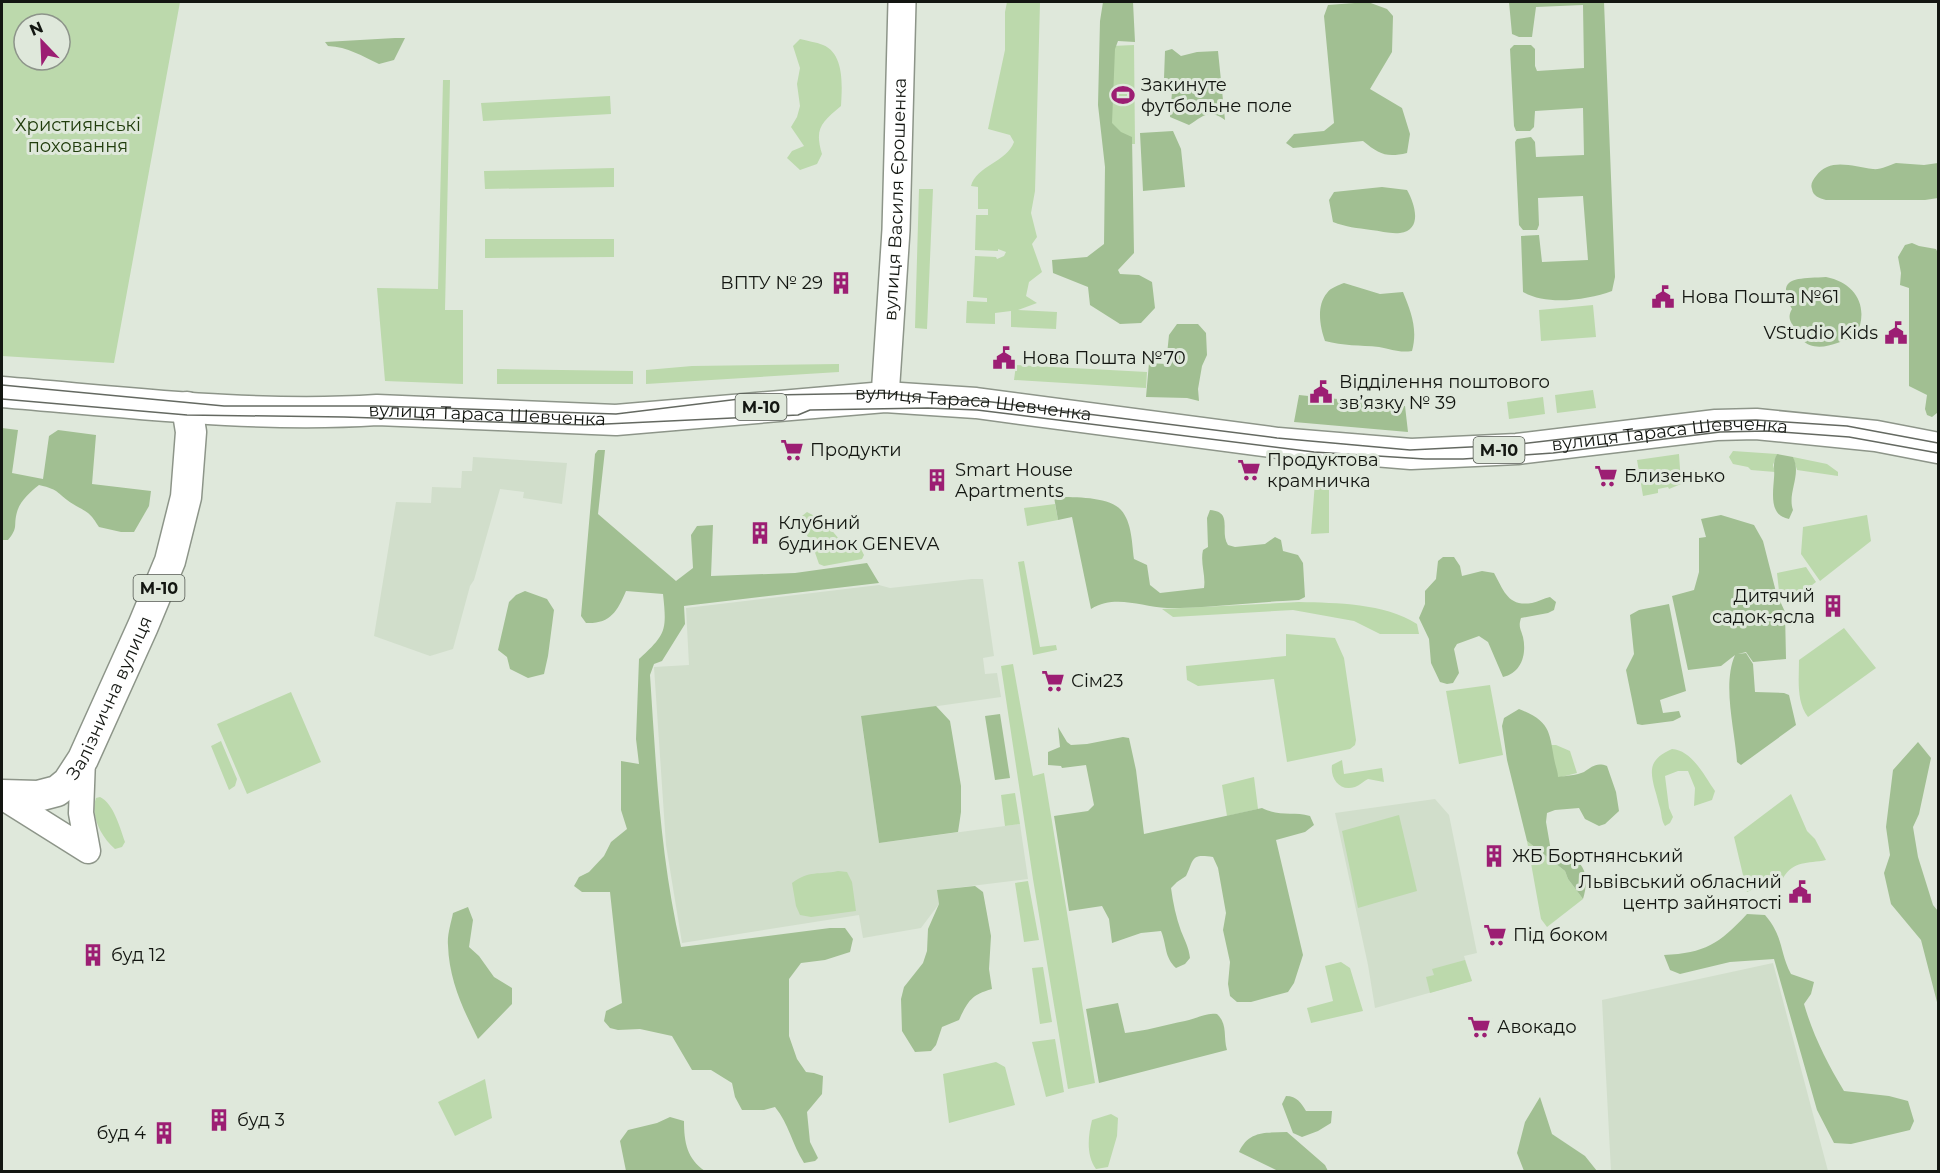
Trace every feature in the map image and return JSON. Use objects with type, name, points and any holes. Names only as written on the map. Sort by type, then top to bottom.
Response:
[{"type":"main road","name":"вулиця Василя Єрошенка","points":[[885,397],[896,230],[902,2]]},
{"type":"main road","name":"вулиця Тараса Шевченка","points":[[2,392],[224,410],[345,412],[377,410],[616,420],[885,397],[976,403],[1278,443],[1411,454],[1517,449],[1716,425],[1756,424],[1876,436],[1938,448]]},
{"type":"main road","name":"Залізнична вулиця","points":[[2,796],[38,796],[57,790],[68,782],[83,759],[170,561],[186,497],[191,432],[187,407]]},
{"type":"street","points":[[2,796],[88,851],[81,813],[83,759]]},
{"type":"shaded area","points":[[473,457],[567,463],[562,504],[523,498],[524,492],[500,489],[453,649],[430,656],[374,636],[396,502],[431,503],[432,487],[461,488],[462,471],[472,471]]},
{"type":"shaded area","points":[[983,579],[994,656],[983,658],[985,674],[997,673],[1001,697],[861,717],[879,843],[1020,824],[1028,879],[938,890],[939,904],[921,928],[863,938],[859,915],[682,943],[666,845],[654,667],[689,665],[686,608],[879,585],[890,588]]},
{"type":"shaded area","points":[[1435,799],[1449,815],[1477,953],[1464,956],[1472,981],[1375,1008],[1335,813]]},
{"type":"shaded area","points":[[1773,963],[1828,1171],[1611,1171],[1602,1000]]},
{"type":"green space","name":"Християнські поховання","points":[[2,2],[180,2],[114,363],[2,356]]},
{"type":"green space","points":[[1007,2],[1040,2],[1035,191],[1031,213],[1037,237],[1032,244],[1042,272],[1029,282],[1026,296],[1037,303],[1018,310],[1057,312],[1056,329],[1011,327],[1011,311],[995,313],[995,324],[966,323],[967,301],[987,302],[987,298],[973,297],[975,256],[996,257],[997,259],[1004,256],[1006,252],[998,249],[998,251],[975,250],[976,215],[988,215],[988,209],[978,209],[978,187],[971,186],[974,179],[1005,154],[1014,142],[1010,135],[988,129],[1005,50]]},
{"type":"green space","points":[[1103,2],[1133,2],[1135,42],[1118,41],[1115,49],[1112,123],[1121,132],[1132,137],[1134,253],[1118,270],[1120,274],[1139,275],[1152,282],[1155,308],[1141,323],[1120,324],[1090,305],[1088,287],[1053,273],[1052,260],[1087,257],[1104,244],[1105,167],[1098,105],[1100,21]]},
{"type":"green space","points":[[1368,2],[1387,9],[1393,16],[1392,52],[1370,89],[1402,108],[1410,134],[1407,153],[1383,154],[1363,141],[1293,148],[1286,143],[1294,134],[1324,131],[1334,123],[1324,16],[1328,5]]},
{"type":"green space","points":[[1509,2],[1604,2],[1615,277],[1612,291],[1567,300],[1544,299],[1523,292],[1521,236],[1539,235],[1542,262],[1588,260],[1583,196],[1538,198],[1539,225],[1537,230],[1523,230],[1519,225],[1515,142],[1517,139],[1531,137],[1535,142],[1536,157],[1584,155],[1583,108],[1535,111],[1534,127],[1530,131],[1516,131],[1510,49],[1514,45],[1531,45],[1535,49],[1537,71],[1584,68],[1583,5],[1536,7],[1532,37],[1519,37],[1512,34]]},
{"type":"green space","points":[[405,38],[394,60],[379,64],[348,50],[328,46],[325,42]]},
{"type":"green space","points":[[800,39],[830,49],[839,63],[842,90],[841,106],[821,126],[819,138],[822,154],[817,164],[800,170],[787,158],[792,151],[804,146],[791,127],[800,106],[797,84],[800,68],[793,46]]},
{"type":"green space","name":"Закинуте футбольне поле","points":[[1134,45],[1135,144],[1112,144],[1112,46]]},
{"type":"green space","points":[[1172,49],[1181,56],[1197,52],[1218,51],[1225,120],[1215,114],[1210,114],[1202,116],[1189,125],[1170,117],[1172,92],[1164,78],[1165,51]]},
{"type":"green space","points":[[443,80],[450,80],[445,310],[463,310],[463,384],[385,381],[377,288],[438,289]]},
{"type":"green space","points":[[610,96],[611,114],[483,121],[481,103]]},
{"type":"green space","points":[[1173,131],[1181,149],[1185,187],[1143,191],[1140,133]]},
{"type":"green space","points":[[1896,163],[1924,165],[1938,163],[1938,198],[1826,200],[1814,193],[1811,185],[1822,170],[1835,165],[1876,169]]},
{"type":"green space","points":[[614,168],[614,187],[485,189],[484,171]]},
{"type":"green space","points":[[1382,187],[1407,190],[1413,202],[1415,216],[1412,227],[1407,231],[1389,233],[1333,222],[1329,200],[1334,192]]},
{"type":"green space","points":[[919,189],[933,189],[927,329],[915,328]]},
{"type":"green space","points":[[485,239],[614,239],[614,257],[485,258]]},
{"type":"green space","points":[[1912,243],[1936,249],[1938,253],[1938,404],[1937,413],[1932,417],[1927,415],[1925,409],[1927,395],[1909,386],[1909,288],[1900,285],[1901,273],[1898,257],[1905,245]]},
{"type":"green space","points":[[1826,277],[1836,280],[1852,291],[1861,306],[1861,315],[1856,336],[1821,347],[1807,344],[1801,339],[1791,322],[1792,309],[1786,290],[1792,281]]},
{"type":"green space","points":[[1344,283],[1380,294],[1403,292],[1414,328],[1412,351],[1325,341],[1321,323],[1321,304],[1328,291]]},
{"type":"green space","points":[[1593,305],[1596,337],[1541,341],[1539,310]]},
{"type":"green space","points":[[1177,324],[1198,324],[1206,333],[1207,355],[1202,366],[1198,389],[1199,401],[1187,398],[1146,397],[1149,363],[1166,364],[1169,335]]},
{"type":"green space","points":[[839,364],[839,372],[646,384],[646,370],[692,366]]},
{"type":"green space","points":[[1016,365],[1147,372],[1146,388],[1014,380]]},
{"type":"green space","points":[[497,369],[633,371],[633,384],[497,384]]},
{"type":"green space","points":[[1593,390],[1596,408],[1557,413],[1555,395]]},
{"type":"green space","points":[[1299,395],[1405,406],[1408,432],[1294,422]]},
{"type":"green space","points":[[1543,397],[1545,414],[1509,419],[1507,402]]},
{"type":"green space","points":[[2,428],[18,430],[12,473],[43,479],[49,436],[58,430],[96,435],[92,484],[151,491],[149,506],[134,532],[121,532],[99,527],[88,513],[55,491],[39,485],[20,504],[15,529],[11,536],[8,540],[2,540]]},
{"type":"green space","points":[[598,450],[605,450],[598,514],[676,581],[693,568],[691,535],[697,526],[713,525],[711,576],[795,573],[867,563],[879,583],[684,606],[685,624],[662,661],[654,664],[650,675],[664,845],[681,947],[830,928],[845,928],[853,939],[850,952],[825,960],[801,963],[789,979],[789,1036],[797,1059],[806,1072],[823,1076],[822,1094],[807,1112],[810,1142],[818,1158],[815,1161],[804,1163],[784,1120],[775,1107],[764,1110],[742,1110],[735,1097],[732,1083],[711,1070],[692,1070],[672,1036],[640,1029],[618,1030],[610,1028],[604,1021],[606,1011],[622,1003],[610,892],[582,892],[574,886],[579,877],[589,872],[604,856],[611,842],[627,829],[621,810],[621,761],[639,764],[636,739],[639,659],[660,637],[665,616],[663,594],[626,591],[616,611],[607,619],[586,623],[581,616],[595,454]]},
{"type":"green space","points":[[1733,451],[1777,454],[1773,465],[1775,472],[1751,470],[1748,467],[1733,464],[1729,457]]},
{"type":"green space","points":[[1679,454],[1681,484],[1669,489],[1668,487],[1658,489],[1658,493],[1643,496],[1637,460]]},
{"type":"green space","points":[[1777,454],[1793,457],[1795,464],[1793,510],[1789,519],[1783,517],[1775,509],[1773,490],[1774,463]]},
{"type":"green space","points":[[1793,457],[1827,464],[1838,472],[1838,476],[1797,470]]},
{"type":"green space","points":[[1315,482],[1329,483],[1329,533],[1311,534]]},
{"type":"green space","points":[[1054,497],[1099,500],[1115,505],[1121,510],[1129,527],[1134,559],[1147,565],[1150,585],[1160,593],[1204,588],[1202,555],[1203,550],[1208,547],[1207,518],[1210,510],[1222,514],[1228,545],[1235,547],[1265,544],[1275,537],[1281,540],[1283,551],[1298,555],[1303,563],[1305,597],[1299,600],[1181,608],[1110,602],[1091,609],[1072,517],[1058,520]]},
{"type":"green space","points":[[1055,504],[1058,520],[1027,526],[1024,508]]},
{"type":"green space","points":[[807,512],[824,521],[844,545],[861,549],[864,555],[862,559],[824,566],[819,564],[812,544],[801,525],[802,516]]},
{"type":"green space","points":[[1721,515],[1754,525],[1763,541],[1776,592],[1785,612],[1786,659],[1753,662],[1746,652],[1738,654],[1746,653],[1753,664],[1755,692],[1789,695],[1796,725],[1741,765],[1737,762],[1729,694],[1731,667],[1735,655],[1721,666],[1688,670],[1672,596],[1694,590],[1699,572],[1699,538],[1706,537],[1701,519]]},
{"type":"green space","points":[[1867,515],[1871,541],[1820,581],[1801,554],[1803,527]]},
{"type":"green space","points":[[1443,557],[1454,557],[1460,566],[1462,576],[1482,571],[1494,573],[1504,591],[1517,603],[1532,603],[1550,597],[1556,602],[1554,610],[1548,613],[1521,618],[1523,657],[1518,667],[1509,675],[1503,677],[1488,642],[1479,636],[1457,644],[1454,649],[1459,673],[1453,683],[1440,682],[1431,663],[1429,639],[1419,618],[1425,604],[1425,591],[1436,579],[1438,561]]},
{"type":"green space","points":[[1024,561],[1040,647],[1056,645],[1057,650],[1033,655],[1018,562]]},
{"type":"green space","points":[[1806,567],[1816,582],[1786,605],[1779,591],[1777,573]]},
{"type":"green space","points":[[525,591],[547,599],[554,610],[544,674],[528,678],[510,669],[507,657],[498,650],[509,602],[516,595]]},
{"type":"green space","points":[[1299,602],[1360,606],[1390,612],[1417,624],[1419,634],[1380,634],[1354,621],[1293,610],[1173,617],[1162,609]]},
{"type":"green space","points":[[1669,604],[1686,691],[1660,700],[1663,713],[1679,711],[1681,717],[1673,721],[1637,724],[1626,670],[1634,654],[1630,615],[1639,610]]},
{"type":"green space","points":[[1844,628],[1876,668],[1808,717],[1800,697],[1799,660]]},
{"type":"green space","points":[[1286,634],[1335,638],[1344,658],[1356,740],[1355,745],[1350,749],[1287,762],[1274,679],[1198,686],[1187,680],[1186,666],[1286,656]]},
{"type":"green space","points":[[1013,664],[1033,776],[1044,773],[1095,1083],[1068,1089],[1001,666]]},
{"type":"green space","points":[[1490,685],[1503,755],[1459,764],[1446,691]]},
{"type":"green space","points":[[291,692],[321,762],[247,794],[217,724]]},
{"type":"green space","points":[[936,706],[950,721],[961,786],[958,832],[879,843],[861,716]]},
{"type":"green space","points":[[1519,709],[1538,719],[1547,730],[1558,777],[1578,774],[1594,766],[1607,766],[1616,792],[1619,811],[1605,824],[1599,826],[1585,819],[1579,808],[1547,813],[1546,822],[1551,851],[1576,860],[1583,869],[1586,887],[1583,899],[1568,879],[1565,871],[1527,841],[1507,760],[1502,726],[1504,718]]},
{"type":"green space","points":[[1000,714],[1010,778],[995,780],[985,716]]},
{"type":"green space","points":[[1058,727],[1071,745],[1129,738],[1136,770],[1144,834],[1262,808],[1275,812],[1310,816],[1314,825],[1305,832],[1276,840],[1303,955],[1294,983],[1288,992],[1251,1002],[1237,1002],[1230,996],[1228,984],[1230,962],[1223,930],[1226,913],[1218,868],[1213,857],[1196,857],[1186,876],[1171,888],[1176,915],[1190,958],[1185,964],[1176,968],[1168,955],[1161,931],[1141,933],[1112,943],[1109,919],[1102,906],[1069,911],[1054,816],[1088,811],[1094,805],[1086,765],[1062,768],[1048,765],[1048,752],[1060,747]]},
{"type":"green space","points":[[221,741],[237,779],[235,786],[229,790],[211,746]]},
{"type":"green space","points":[[1918,742],[1931,758],[1919,814],[1913,827],[1918,857],[1933,905],[1938,911],[1938,1006],[1921,940],[1891,904],[1884,873],[1890,855],[1886,827],[1893,770]]},
{"type":"green space","points":[[1538,745],[1556,745],[1570,751],[1577,773],[1546,781]]},
{"type":"green space","points":[[1672,749],[1692,759],[1715,791],[1712,800],[1694,806],[1695,788],[1688,771],[1678,771],[1665,776],[1669,808],[1673,817],[1665,826],[1652,770],[1655,761]]},
{"type":"green space","points":[[1342,760],[1344,774],[1382,768],[1384,782],[1368,779],[1355,787],[1341,786],[1334,779],[1332,765]]},
{"type":"green space","points":[[1254,777],[1258,809],[1227,816],[1222,785]]},
{"type":"green space","points":[[1015,793],[1020,824],[1005,826],[1001,795]]},
{"type":"green space","points":[[1791,794],[1807,831],[1815,839],[1826,860],[1796,865],[1783,878],[1747,892],[1734,837]]},
{"type":"green space","points":[[100,797],[109,805],[116,817],[125,842],[122,847],[115,849],[98,826],[94,812],[96,798]]},
{"type":"green space","points":[[1399,815],[1417,891],[1358,908],[1342,831]]},
{"type":"green space","points":[[1527,841],[1565,871],[1568,879],[1583,899],[1547,927],[1541,919]]},
{"type":"green space","points":[[847,872],[852,882],[856,911],[811,917],[800,915],[792,883],[809,875]]},
{"type":"green space","points":[[1028,881],[1039,940],[1024,942],[1015,883]]},
{"type":"green space","points":[[975,886],[983,892],[991,936],[989,969],[992,989],[971,1000],[959,1020],[942,1027],[936,1045],[931,1051],[915,1052],[902,1031],[901,999],[904,987],[923,963],[927,951],[928,929],[939,904],[937,890]]},
{"type":"green space","points":[[468,907],[473,920],[469,947],[479,956],[494,977],[512,988],[512,1004],[478,1039],[458,994],[449,958],[448,937],[453,913]]},
{"type":"green space","points":[[1747,914],[1765,915],[1775,930],[1791,974],[1814,982],[1811,994],[1804,1004],[1821,1049],[1844,1091],[1889,1096],[1908,1101],[1914,1121],[1910,1130],[1851,1144],[1834,1143],[1817,1110],[1774,959],[1730,962],[1680,974],[1670,970],[1664,955],[1690,952],[1710,945],[1728,933]]},
{"type":"green space","points":[[1465,960],[1472,981],[1430,993],[1426,977],[1434,975],[1432,969]]},
{"type":"green space","points":[[1341,962],[1350,968],[1363,1011],[1311,1023],[1307,1008],[1333,1001],[1325,966]]},
{"type":"green space","points":[[1043,967],[1052,1022],[1040,1024],[1032,968]]},
{"type":"green space","points":[[1118,1003],[1125,1033],[1217,1014],[1223,1022],[1227,1050],[1099,1083],[1086,1009]]},
{"type":"green space","points":[[1055,1039],[1064,1092],[1046,1097],[1032,1042]]},
{"type":"green space","points":[[996,1062],[1005,1067],[1015,1105],[949,1123],[943,1074]]},
{"type":"green space","points":[[485,1079],[492,1118],[455,1136],[438,1102]]},
{"type":"green space","points":[[1286,1096],[1296,1099],[1306,1111],[1332,1111],[1331,1123],[1302,1137],[1293,1133],[1282,1104]]},
{"type":"green space","points":[[1540,1097],[1552,1134],[1585,1156],[1597,1171],[1524,1171],[1517,1153],[1525,1122]]},
{"type":"green space","points":[[1111,1114],[1118,1118],[1117,1136],[1108,1167],[1096,1169],[1089,1145],[1092,1120]]},
{"type":"green space","points":[[670,1117],[684,1121],[690,1155],[705,1171],[626,1171],[620,1141],[628,1130],[657,1123]]},
{"type":"green space","points":[[1287,1132],[1325,1165],[1328,1171],[1278,1171],[1239,1152],[1253,1136]]},
{"type":"tram line","points":[[2,385],[224,406],[377,406],[616,414],[772,395],[885,393],[984,401],[1277,438],[1410,450],[1510,445],[1718,421],[1756,420],[1847,426],[1938,443]]},
{"type":"tram line","points":[[2,399],[187,415],[344,417],[585,425],[798,415],[810,410],[928,408],[977,410],[1314,452],[1425,459],[1553,453],[1720,432],[1767,431],[1849,437],[1938,453]]},
{"type":"place","name":"Закинуте футбольне поле","points":[[1123,95]]},
{"type":"place","name":"ВПТУ № 29","points":[[841,283]]},
{"type":"place","name":"Нова Пошта №61","points":[[1663,297]]},
{"type":"place","name":"VStudio Kids","points":[[1896,333]]},
{"type":"place","name":"Нова Пошта №70","points":[[1004,358]]},
{"type":"place","name":"Відділення поштового зв’язку № 39","points":[[1321,392]]},
{"type":"place","name":"Продукти","points":[[792,450]]},
{"type":"place","name":"Продуктова крамничка","points":[[1249,470]]},
{"type":"place","name":"Близенько","points":[[1606,476]]},
{"type":"place","name":"Smart House Apartments","points":[[937,480]]},
{"type":"place","name":"Клубний будинок GENEVA","points":[[760,533]]},
{"type":"place","name":"Дитячий садок-ясла","points":[[1833,606]]},
{"type":"place","name":"Сім23","points":[[1053,681]]},
{"type":"place","name":"ЖБ Бортнянський","points":[[1494,856]]},
{"type":"place","name":"Львівський обласний центр зайнятості","points":[[1800,892]]},
{"type":"place","name":"Під боком","points":[[1495,935]]},
{"type":"place","name":"буд 12","points":[[93,955]]},
{"type":"place","name":"Авокадо","points":[[1479,1027]]},
{"type":"place","name":"буд 3","points":[[219,1120]]},
{"type":"place","name":"буд 4","points":[[164,1133]]}]
